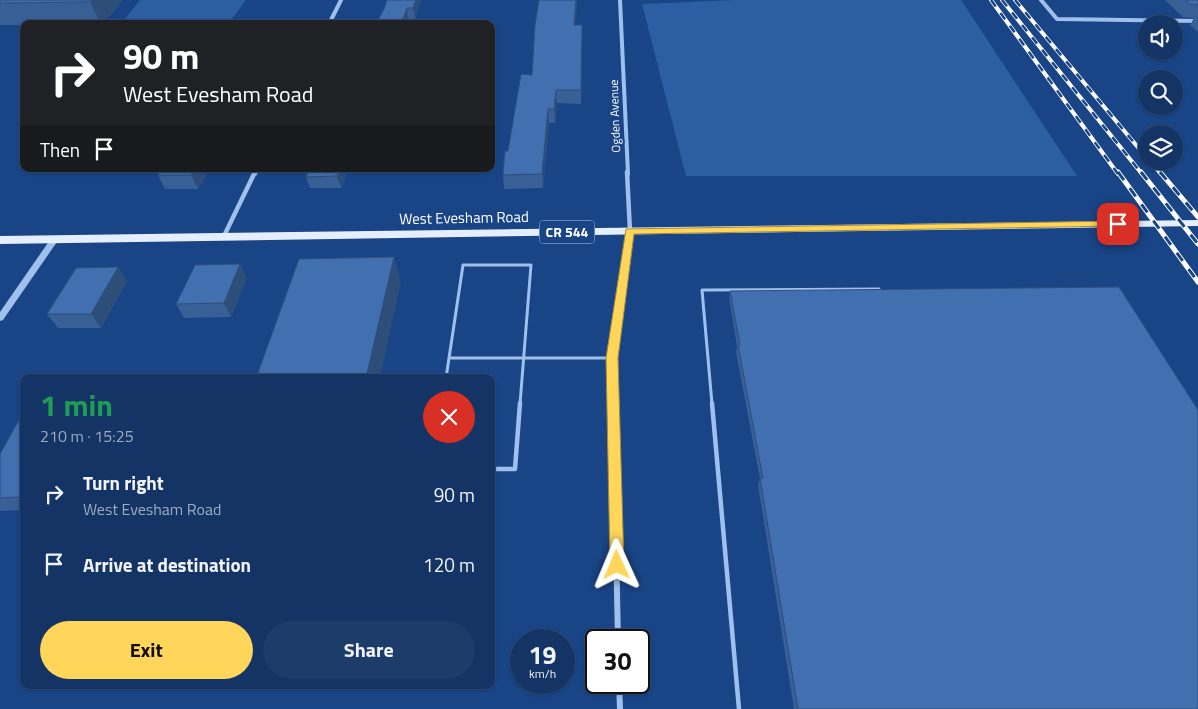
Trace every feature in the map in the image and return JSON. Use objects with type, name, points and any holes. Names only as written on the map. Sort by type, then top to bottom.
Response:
[{"type":"main road","name":"West Evesham Road","points":[[0,240],[1198,223]]},
{"type":"street","points":[[331,20],[341,0]]},
{"type":"street","name":"Ogden Avenue","points":[[618,629],[612,358],[630,231],[620,0]]},
{"type":"street","points":[[1041,0],[1057,19],[1198,21]]},
{"type":"street","points":[[224,236],[256,172]]},
{"type":"street","points":[[0,318],[55,239]]},
{"type":"street","points":[[619,694],[620,709]]},
{"type":"lane","points":[[447,374],[463,265],[530,265],[515,469],[495,469]]},
{"type":"lane","points":[[739,709],[702,290],[880,290]]},
{"type":"lane","points":[[450,358],[612,358]]},
{"type":"shaded area","points":[[140,0],[246,0],[231,20],[124,20]]},
{"type":"shaded area","points":[[736,0],[961,0],[1077,176],[686,176],[642,4]]},
{"type":"building","points":[[0,0],[92,0],[90,2],[0,3]]},
{"type":"building","points":[[387,0],[416,0],[413,8],[407,8],[402,20],[378,20]]},
{"type":"building","points":[[539,0],[576,0],[574,25],[582,25],[581,90],[556,90],[554,109],[548,109],[542,174],[503,175],[505,151],[508,151],[521,74],[532,75],[535,25]]},
{"type":"building","points":[[1186,0],[1198,0],[1198,5],[1190,4]]},
{"type":"building","points":[[160,172],[193,172],[191,175],[158,175]]},
{"type":"building","points":[[308,172],[339,172],[337,176],[306,177]]},
{"type":"building","points":[[394,257],[367,374],[257,374],[299,259]]},
{"type":"building","points":[[240,264],[224,303],[176,304],[195,265]]},
{"type":"building","points":[[118,267],[91,314],[47,314],[76,268]]},
{"type":"building","points":[[1119,287],[1198,410],[1198,709],[798,709],[760,478],[763,478],[738,345],[740,345],[730,291]]},
{"type":"building","points":[[20,418],[19,497],[0,498],[0,454]]},
{"type":"railway","points":[[991,0],[1118,174]]},
{"type":"railway","points":[[1002,0],[1142,174]]},
{"type":"railway","points":[[1015,0],[1138,147]]},
{"type":"railway","points":[[1158,170],[1161,174]]},
{"type":"railway","points":[[1118,172],[1198,282]]},
{"type":"railway","points":[[1141,172],[1198,244]]},
{"type":"railway","points":[[1160,172],[1198,217]]},
{"type":"route","points":[[617,565],[612,358],[630,231],[1118,224]]}]
